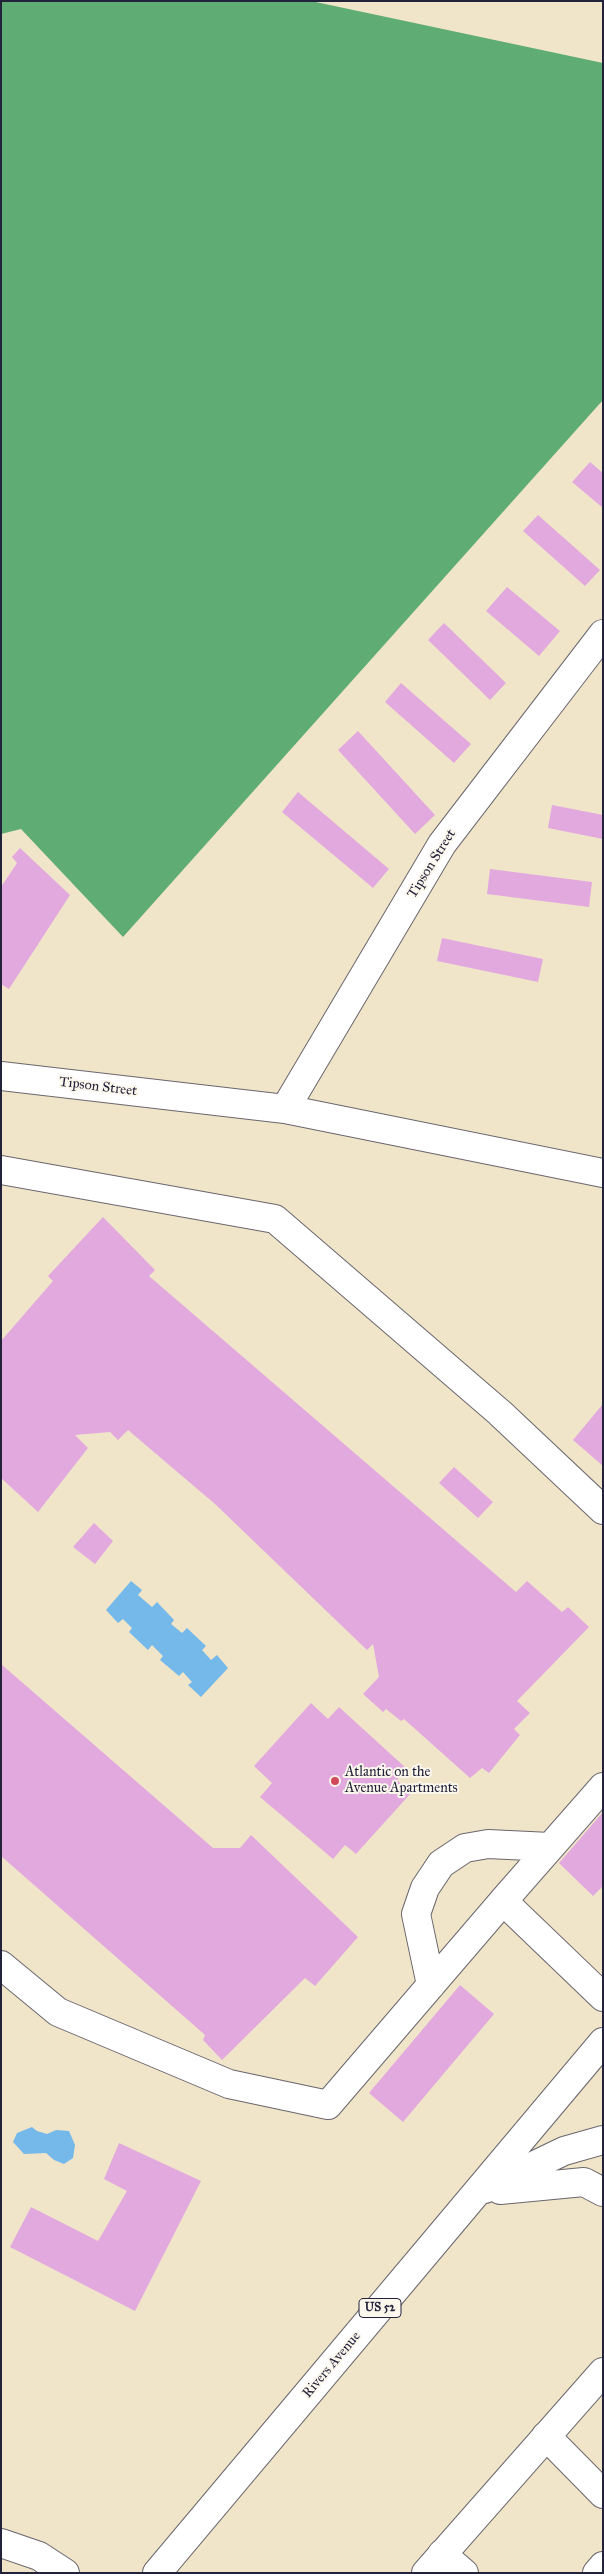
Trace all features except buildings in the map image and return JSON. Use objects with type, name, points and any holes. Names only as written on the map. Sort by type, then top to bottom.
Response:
[{"type":"street","name":"Tipson Street","points":[[285,1109],[442,844],[603,634]]},
{"type":"street","name":"Tipson Street","points":[[1,1076],[285,1109],[603,1173]]},
{"type":"street","points":[[1,1170],[275,1219],[500,1414],[603,1510]]},
{"type":"street","points":[[1,1965],[58,2012],[230,2084],[328,2105],[603,1787]]},
{"type":"street","points":[[431,1985],[416,1914],[425,1888],[441,1864],[465,1848],[488,1844],[550,1847]]},
{"type":"street","points":[[503,1901],[603,1997]]},
{"type":"street","name":"Rivers Avenue","points":[[157,2573],[603,2042]]},
{"type":"street","points":[[477,2193],[564,2151],[603,2140]]},
{"type":"street","points":[[477,2193],[584,2182],[603,2192]]},
{"type":"street","points":[[464,2573],[434,2564],[603,2372]]},
{"type":"street","points":[[546,2436],[603,2494]]},
{"type":"street","points":[[1,2544],[39,2556],[65,2573]]},
{"type":"street","points":[[597,2573],[603,2566]]},
{"type":"green space","points":[[1,1],[311,1],[603,63],[603,400],[123,937],[21,829],[1,834]]},
{"type":"water","points":[[131,1581],[142,1590],[138,1595],[152,1607],[157,1602],[174,1620],[171,1624],[182,1633],[187,1628],[206,1646],[202,1650],[211,1660],[217,1655],[228,1668],[201,1697],[188,1685],[192,1682],[183,1672],[179,1676],[160,1660],[163,1656],[152,1645],[148,1650],[129,1632],[132,1628],[123,1619],[118,1623],[106,1610]]},
{"type":"water","points":[[32,2127],[37,2131],[47,2134],[56,2130],[69,2131],[75,2145],[73,2158],[64,2164],[54,2160],[46,2153],[24,2154],[13,2142],[17,2133]]},
{"type":"place","name":"Atlantic on the Avenue Apartments","points":[[335,1781]]}]
